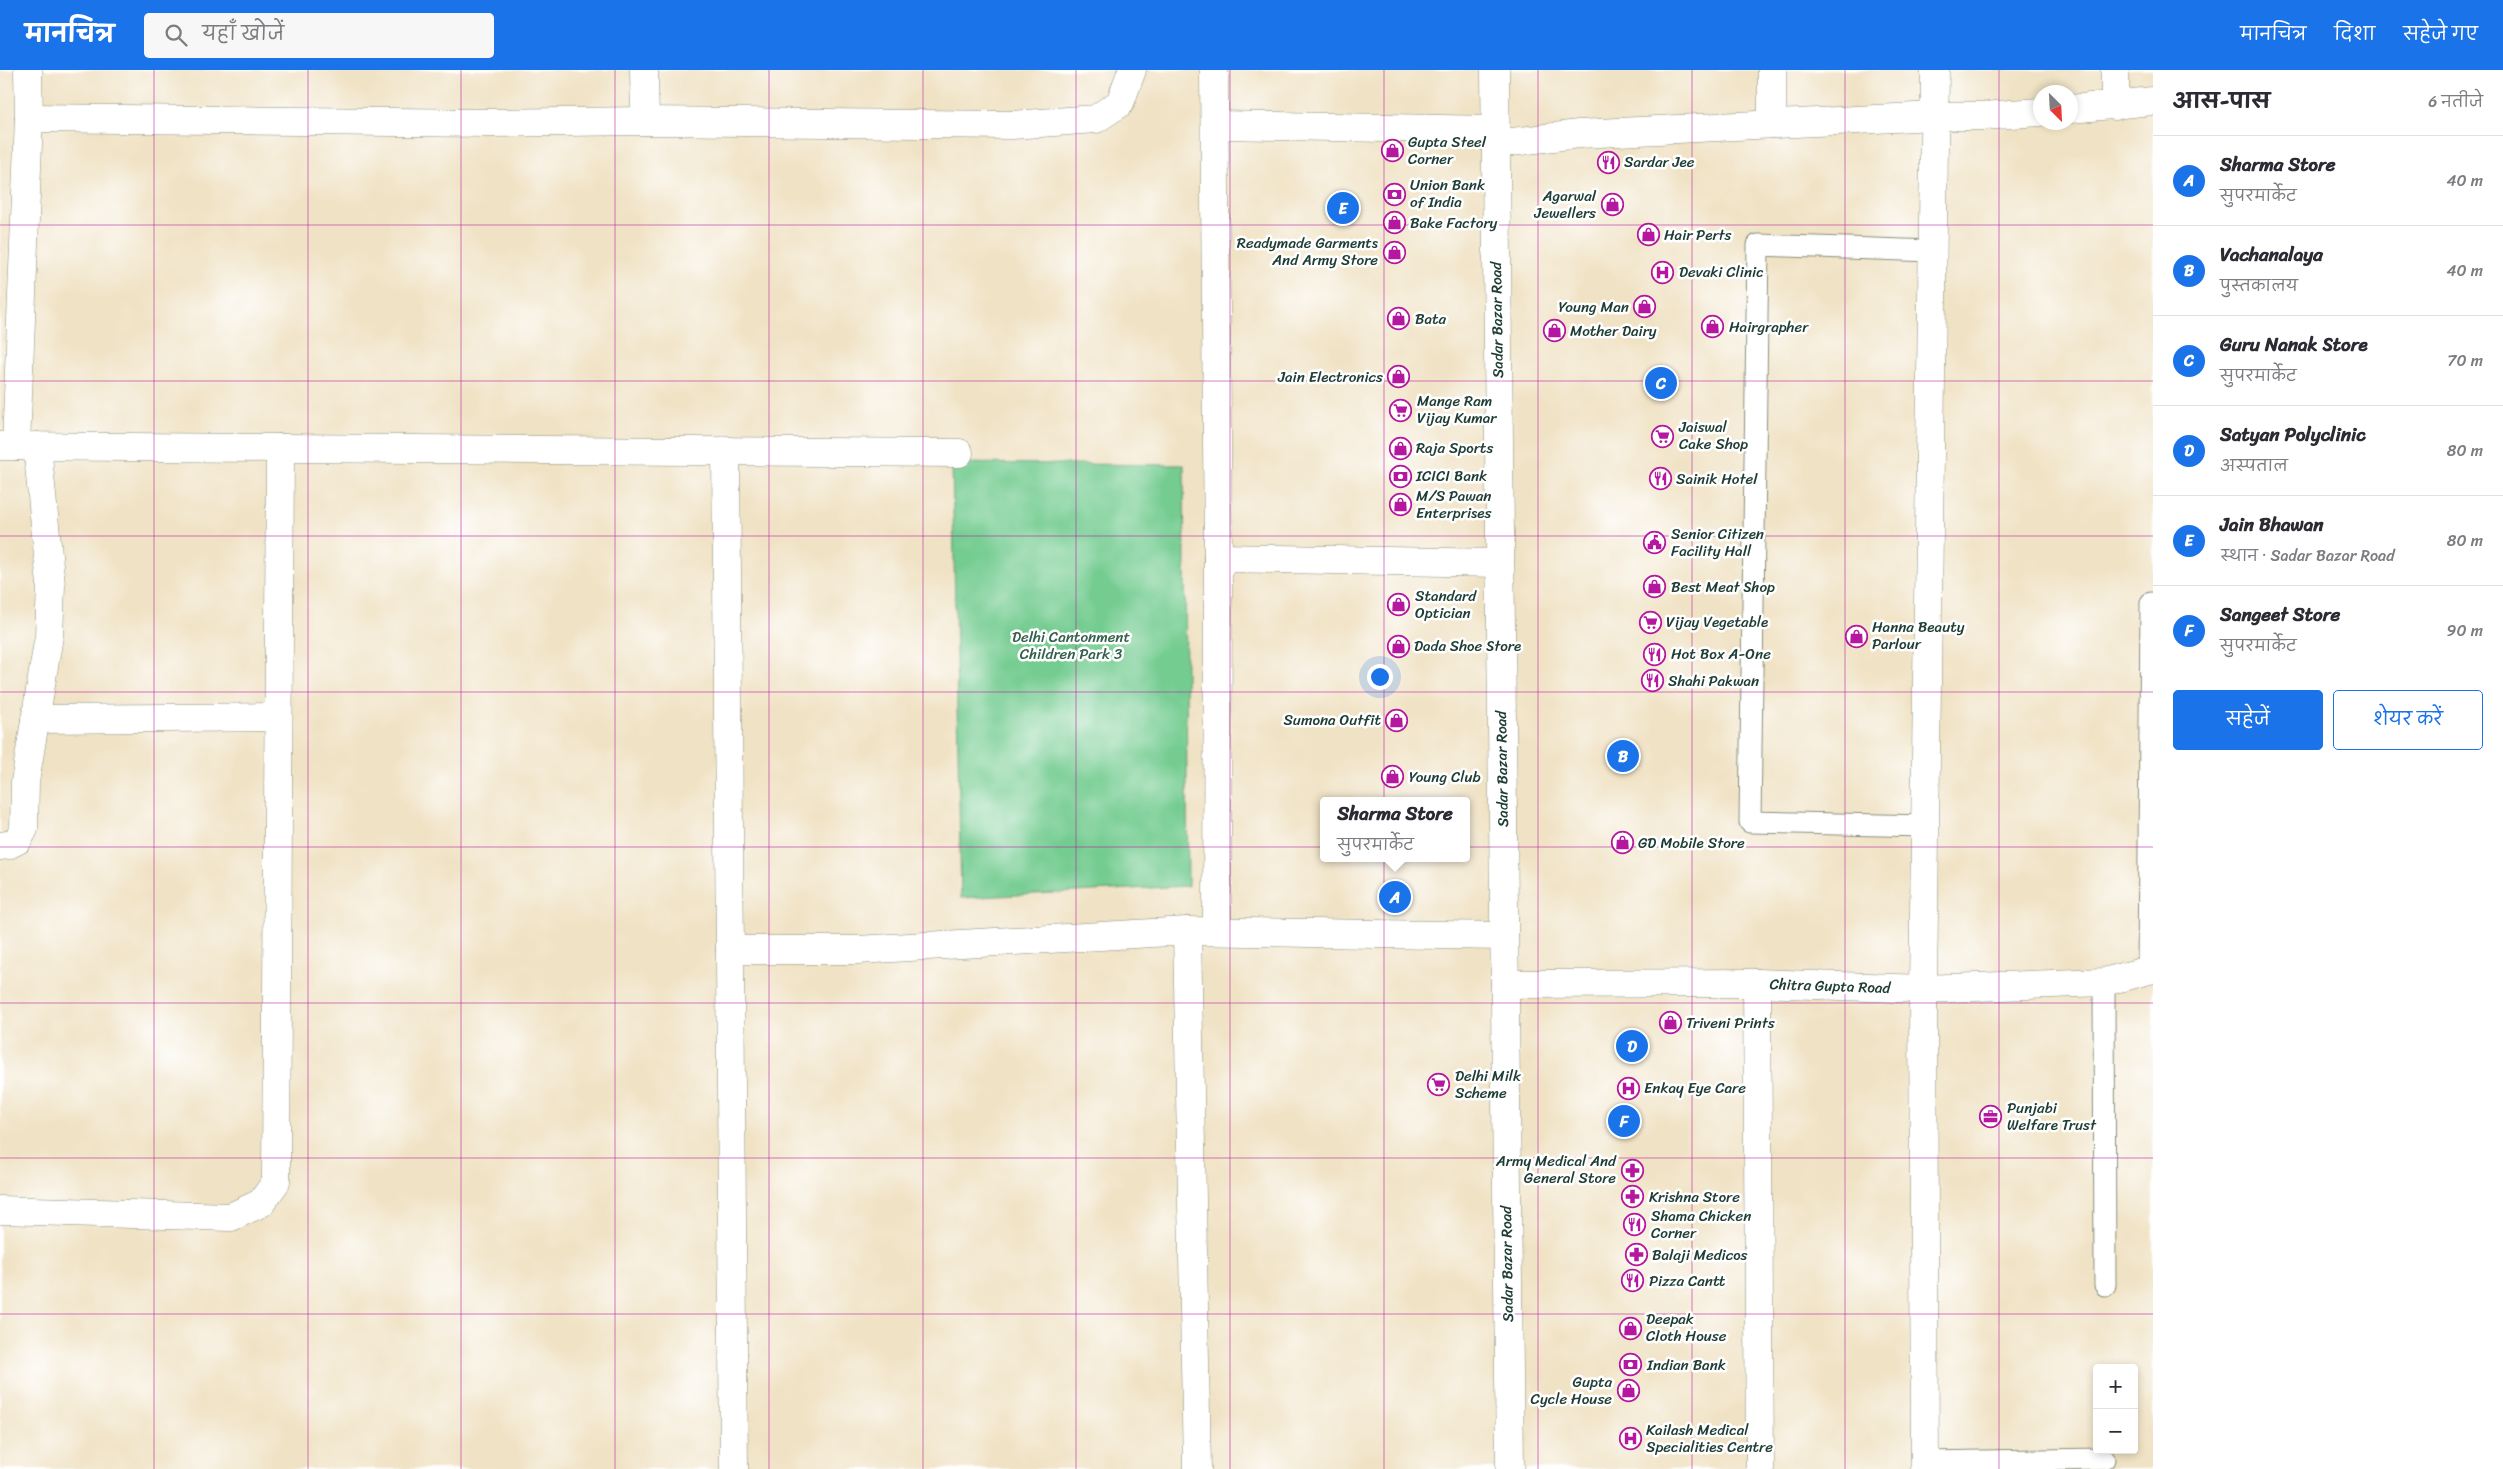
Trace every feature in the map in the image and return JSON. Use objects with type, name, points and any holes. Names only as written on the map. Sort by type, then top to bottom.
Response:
[{"type":"street","points":[[0,846],[8,846],[18,840],[24,829],[25,782],[49,636],[51,586],[18,446],[29,118],[28,70]]},
{"type":"street","points":[[644,70],[645,122]]},
{"type":"street","points":[[29,118],[489,123],[645,122],[1012,125],[1096,119],[1120,103],[1132,70]]},
{"type":"street","points":[[1214,70],[1216,125],[1218,558],[1216,931]]},
{"type":"street","name":"Sadar Bazar Road","points":[[1495,70],[1510,1469]]},
{"type":"street","points":[[1772,70],[1772,124]]},
{"type":"street","points":[[1925,1465],[1923,989],[1935,70]]},
{"type":"street","points":[[2115,70],[2115,106]]},
{"type":"street","points":[[2078,108],[2153,101]]},
{"type":"street","points":[[1216,125],[1495,137],[2033,112]]},
{"type":"street","points":[[18,446],[959,453]]},
{"type":"street","points":[[0,1210],[231,1217],[262,1203],[276,1182],[280,448]]},
{"type":"street","points":[[726,450],[734,1469]]},
{"type":"street","points":[[1218,558],[1500,563]]},
{"type":"street","points":[[35,720],[278,717]]},
{"type":"street","points":[[730,950],[857,950],[1187,931],[1504,936]]},
{"type":"street","points":[[1187,931],[1197,1469]]},
{"type":"street","name":"Chitra Gupta Road","points":[[1505,984],[1757,983],[1923,989],[2104,982],[2151,970]]},
{"type":"street","points":[[1757,983],[1760,1469]]},
{"type":"lane","points":[[1925,826],[1750,822],[1758,245],[1933,251]]},
{"type":"lane","points":[[2151,603],[2151,970]]},
{"type":"lane","points":[[2104,982],[2104,1285]]},
{"type":"lane","points":[[1925,1465],[2104,1458]]},
{"type":"green space","name":"Delhi Cantonment Children Park 3","points":[[952,463],[1184,465],[1188,886],[961,898]]},
{"type":"place","name":"Gupta Steel Corner","points":[[1392,151]]},
{"type":"place","name":"Sardar Jee","points":[[1608,162]]},
{"type":"place","name":"Union Bank of India","points":[[1394,194]]},
{"type":"place","name":"Agarwal Jewellers","points":[[1612,205]]},
{"type":"place","name":"Jain Bhawan","points":[[1343,208]]},
{"type":"place","name":"Bake Factory","points":[[1394,223]]},
{"type":"place","name":"Hair Perts","points":[[1648,235]]},
{"type":"place","name":"Readymade Garments And Army Store","points":[[1394,252]]},
{"type":"place","name":"Devaki Clinic","points":[[1663,272]]},
{"type":"place","name":"Young Man","points":[[1645,307]]},
{"type":"place","name":"Bata","points":[[1399,319]]},
{"type":"place","name":"Hairgrapher","points":[[1713,327]]},
{"type":"place","name":"Mother Dairy","points":[[1554,331]]},
{"type":"place","name":"Jain Electronics","points":[[1399,377]]},
{"type":"place","name":"Guru Nanak Store","points":[[1661,383]]},
{"type":"place","name":"Mange Ram Vijay Kumar","points":[[1401,410]]},
{"type":"place","name":"Jaiswal Cake Shop","points":[[1663,436]]},
{"type":"place","name":"Raja Sports","points":[[1400,448]]},
{"type":"place","name":"ICICI Bank","points":[[1400,476]]},
{"type":"place","name":"Sainik Hotel","points":[[1660,479]]},
{"type":"place","name":"M/S Pawan Enterprises","points":[[1400,505]]},
{"type":"place","name":"Senior Citizen Facility Hall","points":[[1655,543]]},
{"type":"place","name":"Best Meat Shop","points":[[1655,587]]},
{"type":"place","name":"Standard Optician","points":[[1399,605]]},
{"type":"place","name":"Vijay Vegetable","points":[[1650,622]]},
{"type":"place","name":"Hanna Beauty Parlour","points":[[1856,636]]},
{"type":"place","name":"Dada Shoe Store","points":[[1398,646]]},
{"type":"place","name":"Hot Box A-One","points":[[1655,654]]},
{"type":"place","name":"Shahi Pakwan","points":[[1652,681]]},
{"type":"place","name":"Sumona Outfit","points":[[1397,720]]},
{"type":"place","name":"Vachanalaya","points":[[1623,756]]},
{"type":"place","name":"Young Club","points":[[1393,777]]},
{"type":"place","name":"GD Mobile Store","points":[[1622,843]]},
{"type":"place","name":"Sharma Store","points":[[1395,897]]},
{"type":"place","name":"Triveni Prints","points":[[1670,1023]]},
{"type":"place","name":"Satyan Polyclinic","points":[[1632,1046]]},
{"type":"place","name":"Delhi Milk Scheme","points":[[1439,1085]]},
{"type":"place","name":"Enkay Eye Care","points":[[1628,1088]]},
{"type":"place","name":"Punjabi Welfare Trust","points":[[1991,1117]]},
{"type":"place","name":"Sangeet Store","points":[[1624,1121]]},
{"type":"place","name":"Army Medical And General Store","points":[[1632,1170]]},
{"type":"place","name":"Krishna Store","points":[[1633,1197]]},
{"type":"place","name":"Shama Chicken Corner","points":[[1635,1225]]},
{"type":"place","name":"Balaji Medicos","points":[[1636,1255]]},
{"type":"place","name":"Pizza Cantt","points":[[1633,1281]]},
{"type":"place","name":"Deepak Cloth House","points":[[1630,1328]]},
{"type":"place","name":"Indian Bank","points":[[1631,1365]]},
{"type":"place","name":"Gupta Cycle House","points":[[1628,1391]]},
{"type":"place","name":"Kailash Medical Specialities Centre","points":[[1630,1439]]}]
